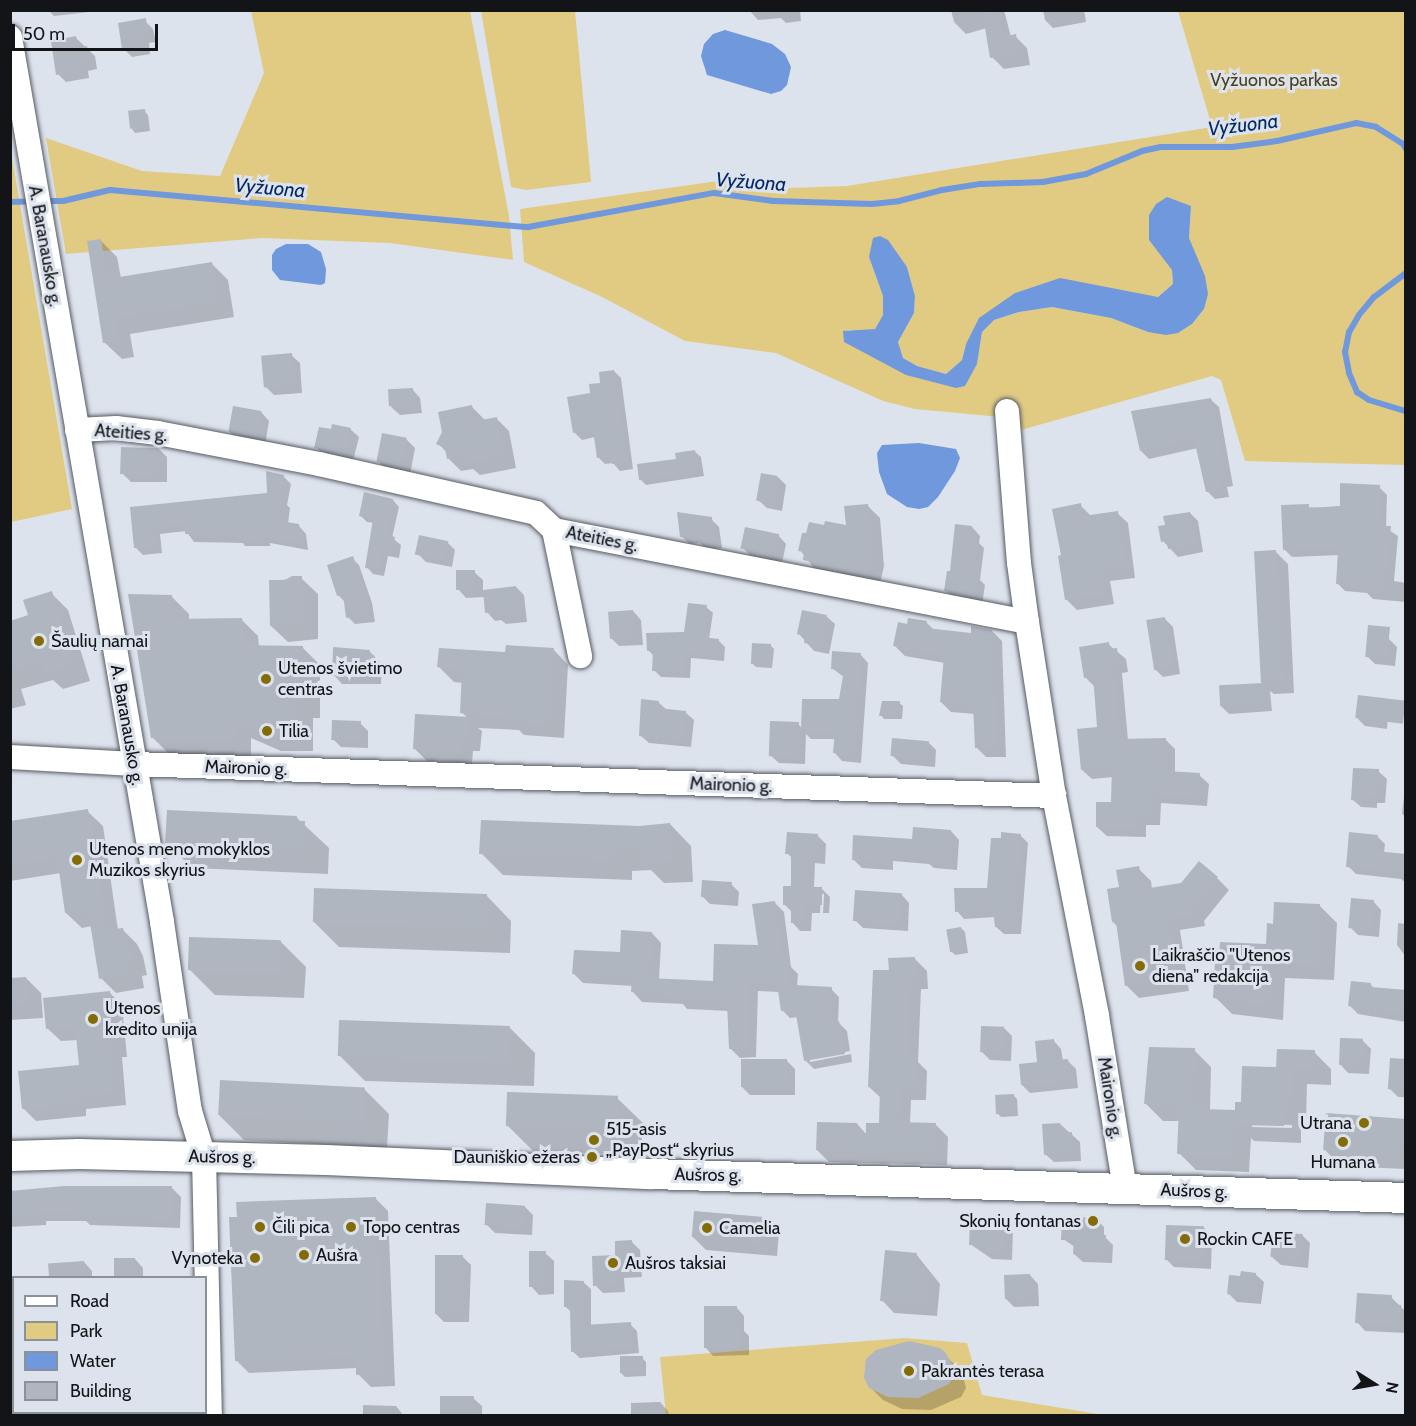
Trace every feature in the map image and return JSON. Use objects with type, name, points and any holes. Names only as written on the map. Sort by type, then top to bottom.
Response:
[{"type":"street","name":"A. Baranausko g.","points":[[10,37],[162,922],[190,1111],[204,1157],[207,1276]]},
{"type":"street","points":[[1007,411],[1019,563],[1054,796]]},
{"type":"street","name":"Ateities g.","points":[[77,430],[116,428],[158,433],[319,464],[536,513],[554,530],[1027,622]]},
{"type":"street","points":[[554,530],[580,656]]},
{"type":"street","name":"Maironio g.","points":[[10,757],[134,764],[1054,796],[1097,1016],[1125,1189]]},
{"type":"street","name":"Aušros g.","points":[[10,1156],[79,1154],[204,1157],[1406,1198]]},
{"type":"street","name":"A. Baranausko g.","points":[[207,1286],[210,1416]]},
{"type":"green space","points":[[251,11],[470,11],[509,216],[513,260],[390,243],[262,238],[66,254],[46,138],[142,171],[220,176],[264,73]]},
{"type":"green space","points":[[481,11],[575,11],[591,182],[526,190],[511,187]]},
{"type":"green space","name":"Vyžuonos parkas","points":[[1178,11],[1405,11],[1405,465],[1245,461],[1221,380],[1212,376],[1021,430],[1000,417],[915,409],[883,401],[776,353],[685,341],[602,297],[524,262],[520,209],[718,181],[790,188],[847,186],[1212,127]],"holes":[[[1191,206],[1189,238],[1196,256],[1204,309],[1192,324],[1178,333],[1148,332],[1111,318],[1052,307],[1019,312],[994,320],[982,332],[977,364],[956,388],[844,342],[848,330],[863,332],[875,329],[883,315],[883,296],[869,257],[907,267],[915,296],[914,313],[898,342],[903,358],[917,366],[946,374],[962,360],[966,344],[1015,293],[1124,292],[1158,297],[1173,284],[1172,270]]]},
{"type":"green space","points":[[11,152],[72,509],[10,522]]},
{"type":"green space","points":[[905,1338],[967,1343],[982,1395],[1104,1415],[666,1415],[660,1357]]},
{"type":"water","points":[[725,30],[772,44],[785,54],[791,67],[787,85],[781,91],[771,94],[707,75],[701,56],[704,44],[713,34]]},
{"type":"water","points":[[1167,197],[1191,206],[1189,238],[1205,276],[1208,294],[1204,309],[1192,324],[1178,333],[1166,335],[1148,332],[1111,318],[1052,307],[1019,312],[994,320],[982,332],[977,364],[965,386],[956,388],[906,375],[844,342],[843,331],[875,329],[883,315],[883,296],[869,257],[873,238],[880,236],[888,240],[907,267],[915,296],[914,313],[898,342],[903,358],[917,366],[946,374],[962,360],[966,344],[979,318],[1015,293],[1060,278],[1158,297],[1173,284],[1172,270],[1149,240],[1149,215],[1156,204]]},
{"type":"water","points":[[286,244],[308,244],[321,252],[326,269],[325,283],[321,285],[280,280],[272,270],[272,255],[276,249]]},
{"type":"water","points":[[919,443],[956,449],[960,458],[955,471],[938,497],[928,507],[919,509],[907,507],[887,494],[879,472],[877,453],[882,445]]},
{"type":"building","points":[[982,10],[996,10],[1003,37],[1016,34],[1019,53],[990,58]]},
{"type":"building","points":[[146,18],[148,34],[141,35],[143,46],[122,49],[118,23]]},
{"type":"building","points":[[76,36],[78,48],[87,46],[90,61],[80,63],[81,70],[56,75],[51,41]]},
{"type":"building","points":[[145,109],[147,127],[130,129],[128,111]]},
{"type":"building","points":[[101,239],[107,279],[212,262],[218,301],[114,318],[118,341],[103,343],[87,241]]},
{"type":"building","points":[[292,353],[295,385],[264,388],[261,356]]},
{"type":"building","points":[[614,370],[627,462],[612,464],[610,456],[597,458],[593,430],[573,433],[567,397],[590,393],[589,384],[600,383],[599,372]]},
{"type":"building","points":[[413,388],[414,405],[389,406],[388,389]]},
{"type":"building","points":[[1211,398],[1225,478],[1220,479],[1222,489],[1206,492],[1194,439],[1140,451],[1131,411]]},
{"type":"building","points":[[472,405],[475,421],[497,417],[504,456],[466,463],[464,456],[447,459],[445,448],[436,444],[442,432],[438,412]]},
{"type":"building","points":[[233,406],[262,411],[257,437],[228,432]]},
{"type":"building","points":[[332,424],[351,428],[345,454],[314,448],[319,427],[331,429]]},
{"type":"building","points":[[382,433],[407,438],[401,466],[376,461]]},
{"type":"building","points":[[121,447],[159,448],[158,475],[120,474]]},
{"type":"building","points":[[695,450],[698,470],[639,480],[637,464],[676,459],[675,453]]},
{"type":"building","points":[[266,471],[284,475],[280,499],[283,499],[280,521],[299,524],[301,543],[263,536],[263,539],[185,534],[185,523],[153,527],[155,546],[134,548],[130,507],[267,493]]},
{"type":"building","points":[[761,473],[778,476],[773,504],[756,501]]},
{"type":"building","points":[[1340,483],[1380,485],[1379,526],[1391,526],[1384,593],[1363,591],[1364,586],[1336,584],[1338,551],[1335,551],[1335,548],[1283,550],[1281,505],[1309,504],[1309,508],[1340,506]]},
{"type":"building","points":[[364,492],[393,499],[386,534],[395,537],[392,552],[382,550],[378,570],[365,568],[373,519],[359,516]]},
{"type":"building","points":[[1081,503],[1083,516],[1118,511],[1126,567],[1101,571],[1104,594],[1065,600],[1058,556],[1061,555],[1052,509]]},
{"type":"building","points":[[868,504],[872,552],[867,576],[813,565],[813,562],[803,560],[804,552],[798,551],[802,533],[806,533],[809,522],[824,525],[825,521],[846,525],[844,506]]},
{"type":"building","points":[[677,512],[712,517],[714,541],[698,542],[696,535],[680,537]]},
{"type":"building","points":[[1190,512],[1196,545],[1168,549],[1167,541],[1161,542],[1158,526],[1165,525],[1163,516]]},
{"type":"building","points":[[955,524],[972,526],[971,538],[977,539],[972,574],[977,575],[974,597],[944,591],[947,571],[950,571]]},
{"type":"building","points":[[745,527],[779,534],[775,556],[740,549]]},
{"type":"building","points":[[419,535],[448,541],[444,561],[415,555]]},
{"type":"building","points":[[1276,550],[1283,681],[1261,682],[1254,551]]},
{"type":"building","points":[[353,556],[366,594],[368,615],[346,618],[343,594],[337,596],[327,565]]},
{"type":"building","points":[[456,570],[475,570],[475,590],[456,590]]},
{"type":"building","points":[[292,576],[302,576],[302,623],[270,626],[269,580],[285,580]]},
{"type":"building","points":[[516,586],[520,614],[496,617],[495,612],[485,613],[483,590]]},
{"type":"building","name":"Šaulių namai","points":[[52,591],[74,664],[45,673],[41,662],[10,671],[10,621],[28,615],[23,600]]},
{"type":"building","points":[[128,594],[172,595],[174,619],[242,618],[243,645],[303,646],[303,701],[297,701],[297,734],[263,735],[235,722],[235,741],[151,738]]},
{"type":"building","points":[[688,603],[707,605],[703,637],[719,639],[718,655],[685,652],[684,672],[652,671],[653,650],[647,651],[646,633],[684,632]]},
{"type":"building","points":[[633,610],[635,637],[610,639],[608,612]]},
{"type":"building","points":[[802,610],[827,615],[821,646],[804,643],[805,636],[797,634]]},
{"type":"building","points":[[1165,617],[1173,667],[1154,670],[1146,620]]},
{"type":"building","points":[[908,618],[927,621],[926,628],[971,633],[971,626],[992,630],[996,747],[975,748],[973,705],[940,702],[944,655],[893,646],[898,622],[907,624]]},
{"type":"building","points":[[1368,625],[1390,627],[1387,659],[1365,657]]},
{"type":"building","points":[[1109,642],[1110,649],[1117,648],[1119,662],[1113,663],[1119,739],[1166,738],[1166,771],[1200,773],[1198,797],[1152,794],[1151,816],[1137,816],[1137,828],[1096,827],[1096,802],[1111,802],[1112,767],[1081,770],[1077,729],[1097,727],[1093,676],[1084,678],[1079,647]]},
{"type":"building","points":[[752,643],[771,644],[770,665],[751,664]]},
{"type":"building","points":[[506,645],[554,648],[549,723],[507,721],[508,716],[460,713],[462,670],[437,667],[439,648],[505,652]]},
{"type":"building","points":[[333,647],[370,650],[369,654],[374,655],[374,677],[332,676]]},
{"type":"building","points":[[832,651],[861,653],[854,755],[833,753],[835,731],[801,731],[802,699],[839,699],[844,670],[831,669]]},
{"type":"building","points":[[1263,683],[1264,704],[1220,706],[1219,685]]},
{"type":"building","points":[[1358,695],[1406,701],[1403,724],[1355,718]]},
{"type":"building","points":[[641,699],[659,701],[658,708],[686,711],[683,739],[639,736]]},
{"type":"building","points":[[882,701],[900,701],[899,716],[879,716]]},
{"type":"building","points":[[415,714],[470,717],[468,739],[461,739],[460,752],[413,749]]},
{"type":"building","points":[[332,720],[361,721],[360,741],[331,740]]},
{"type":"building","points":[[770,721],[799,722],[798,757],[769,756]]},
{"type":"building","points":[[892,738],[929,741],[927,759],[890,756]]},
{"type":"building","points":[[1353,768],[1379,769],[1377,796],[1369,795],[1369,801],[1351,800]]},
{"type":"building","name":"Utenos meno mokyklos Muzikos skyrius","points":[[88,809],[106,930],[123,928],[125,939],[129,939],[132,960],[128,961],[130,973],[99,979],[88,910],[65,913],[57,857],[10,864],[10,821]]},
{"type":"building","points":[[167,810],[297,816],[297,821],[305,821],[303,850],[165,843]]},
{"type":"building","points":[[481,820],[639,826],[670,823],[672,861],[641,862],[640,848],[611,850],[611,859],[479,854]]},
{"type":"building","points":[[913,827],[951,830],[949,863],[924,861],[924,856],[886,853],[885,862],[852,860],[853,835],[912,839]]},
{"type":"building","points":[[787,832],[818,834],[817,856],[808,855],[805,887],[822,887],[822,905],[804,905],[803,923],[791,923],[791,905],[783,905],[783,886],[791,886],[791,854],[785,854]]},
{"type":"building","points":[[1001,832],[1021,834],[1014,927],[995,927],[993,910],[955,912],[954,888],[987,888],[991,838],[1001,838]]},
{"type":"building","points":[[1349,832],[1378,835],[1376,851],[1406,854],[1406,872],[1346,867]]},
{"type":"building","points":[[1199,861],[1218,877],[1192,908],[1193,914],[1168,918],[1177,979],[1125,986],[1116,922],[1112,922],[1107,889],[1119,887],[1116,870],[1139,866],[1143,889],[1181,883]]},
{"type":"building","points":[[702,880],[732,882],[731,899],[701,897]]},
{"type":"building","points":[[314,888],[487,894],[486,928],[313,922]]},
{"type":"building","points":[[855,890],[902,893],[900,924],[853,921]]},
{"type":"building","points":[[1351,898],[1374,900],[1371,930],[1348,928]]},
{"type":"building","points":[[775,901],[783,962],[789,962],[787,984],[749,982],[747,1048],[729,1049],[727,1002],[676,1000],[676,995],[631,992],[632,978],[572,974],[574,950],[620,952],[621,930],[652,932],[649,978],[713,981],[714,944],[758,945],[752,904]]},
{"type":"building","points":[[1274,902],[1320,904],[1317,964],[1268,961],[1266,1004],[1213,998],[1215,961],[1219,962],[1220,942],[1266,944],[1267,923],[1273,924]]},
{"type":"building","points":[[961,927],[965,950],[950,952],[946,930]]},
{"type":"building","points":[[189,937],[281,940],[280,973],[188,970]]},
{"type":"building","points":[[915,957],[916,977],[910,977],[906,1057],[916,1058],[914,1089],[899,1088],[898,1122],[936,1123],[936,1153],[816,1150],[817,1122],[857,1123],[859,1133],[866,1133],[866,1123],[879,1123],[880,1088],[868,1087],[873,970],[889,970],[888,958]]},
{"type":"building","points":[[26,977],[28,1003],[10,1005],[10,978]]},
{"type":"building","points":[[1351,981],[1371,983],[1371,987],[1406,990],[1406,1013],[1348,1006]]},
{"type":"building","points":[[777,984],[832,987],[829,1023],[839,1021],[845,1054],[804,1061],[795,1009],[781,1011]]},
{"type":"building","points":[[110,991],[115,1044],[110,1045],[114,1092],[74,1097],[75,1103],[22,1109],[18,1071],[79,1065],[75,1026],[46,1029],[43,998]]},
{"type":"building","points":[[339,1020],[510,1026],[509,1062],[338,1056]]},
{"type":"building","points":[[981,1026],[1004,1027],[1003,1053],[980,1052]]},
{"type":"building","points":[[1340,1038],[1363,1039],[1362,1066],[1339,1065]]},
{"type":"building","points":[[1054,1039],[1056,1060],[1068,1059],[1070,1081],[1021,1085],[1019,1064],[1037,1062],[1035,1041]]},
{"type":"building","points":[[1149,1047],[1195,1048],[1193,1105],[1203,1105],[1202,1109],[1235,1110],[1233,1156],[1177,1154],[1179,1105],[1144,1104]]},
{"type":"building","points":[[1277,1049],[1315,1050],[1314,1068],[1291,1068],[1290,1107],[1285,1107],[1284,1126],[1235,1125],[1235,1102],[1241,1102],[1242,1066],[1276,1067]]},
{"type":"building","points":[[1390,1058],[1406,1059],[1404,1090],[1388,1089]]},
{"type":"building","points":[[741,1059],[787,1059],[787,1087],[741,1087]]},
{"type":"building","points":[[220,1080],[365,1088],[363,1123],[218,1115]]},
{"type":"building","points":[[507,1092],[618,1096],[617,1130],[506,1126]]},
{"type":"building","points":[[1014,1094],[1015,1113],[996,1114],[995,1095]]},
{"type":"building","points":[[1326,1113],[1406,1119],[1406,1150],[1401,1149],[1401,1158],[1346,1156],[1346,1152],[1323,1150]]},
{"type":"building","points":[[1060,1123],[1061,1133],[1072,1132],[1073,1153],[1044,1155],[1042,1124]]},
{"type":"building","points":[[64,1186],[172,1186],[171,1219],[78,1216],[79,1212],[37,1212],[37,1216],[10,1217],[10,1191]]},
{"type":"building","name":"Aušra","points":[[376,1197],[383,1374],[356,1375],[356,1356],[235,1361],[229,1217],[237,1217],[236,1202]]},
{"type":"building","points":[[486,1203],[525,1206],[523,1228],[484,1225]]},
{"type":"building","points":[[694,1211],[767,1217],[764,1243],[692,1237]]},
{"type":"building","points":[[1062,1216],[1097,1218],[1096,1234],[1106,1235],[1105,1256],[1073,1254],[1074,1240],[1061,1240]]},
{"type":"building","points":[[970,1219],[1005,1220],[1004,1252],[982,1251],[983,1245],[969,1245]]},
{"type":"building","name":"Rockin CAFE","points":[[1166,1225],[1204,1226],[1203,1261],[1165,1260]]},
{"type":"building","points":[[1273,1231],[1303,1234],[1300,1260],[1270,1257]]},
{"type":"building","name":"Aušros taksiai","points":[[632,1240],[634,1269],[616,1270],[617,1285],[593,1286],[592,1256],[615,1255],[615,1241]]},
{"type":"building","points":[[885,1250],[917,1253],[915,1269],[928,1270],[925,1305],[880,1301]]},
{"type":"building","points":[[529,1251],[546,1251],[546,1287],[529,1287]]},
{"type":"building","points":[[435,1255],[463,1255],[463,1314],[435,1314]]},
{"type":"building","points":[[114,1258],[135,1258],[135,1276],[114,1276]]},
{"type":"building","points":[[84,1261],[85,1276],[49,1276],[48,1264]]},
{"type":"building","points":[[1241,1271],[1256,1273],[1254,1297],[1227,1294],[1229,1275],[1240,1276]]},
{"type":"building","points":[[1030,1274],[1031,1298],[1005,1299],[1004,1275]]},
{"type":"building","points":[[564,1280],[584,1281],[584,1325],[631,1322],[632,1347],[571,1352],[570,1307],[564,1307]]},
{"type":"building","points":[[1357,1293],[1392,1295],[1391,1304],[1401,1305],[1400,1326],[1355,1323]]},
{"type":"building","points":[[704,1306],[737,1306],[737,1326],[741,1326],[741,1348],[704,1348]]},
{"type":"building","name":"Pakrantės terasa","points":[[909,1341],[940,1348],[946,1353],[954,1368],[954,1375],[949,1384],[918,1398],[888,1397],[869,1388],[864,1378],[866,1359],[876,1350]]},
{"type":"building","points":[[620,1356],[643,1356],[643,1373],[620,1373]]},
{"type":"building","points":[[440,1396],[474,1396],[474,1416],[440,1416]]},
{"type":"waterway","name":"Vyžuona","points":[[44,201],[63,201],[110,190],[528,227],[714,193],[773,201],[872,204],[899,201],[942,190],[981,184],[1043,182],[1086,174],[1142,151],[1161,147],[1232,147],[1277,141],[1356,123],[1376,127],[1403,144],[1406,149]]},
{"type":"waterway","name":"Vyžuona","points":[[10,202],[34,201]]},
{"type":"waterway","name":"Vyžuona","points":[[1406,273],[1374,297],[1359,315],[1349,332],[1345,352],[1349,373],[1357,392],[1369,400],[1406,411]]},
{"type":"place","name":"Šaulių namai","points":[[39,641]]},
{"type":"place","name":"Utenos švietimo centras","points":[[266,679]]},
{"type":"place","name":"Tilia","points":[[267,731]]},
{"type":"place","name":"Utenos meno mokyklos Muzikos skyrius","points":[[77,860]]},
{"type":"place","name":"Laikraščio \"Utenos diena\" redakcija","points":[[1140,966]]},
{"type":"place","name":"Utenos kredito unija","points":[[93,1019]]},
{"type":"place","name":"Utrana","points":[[1364,1123]]},
{"type":"place","name":"515-asis „PayPost“ skyrius","points":[[594,1140]]},
{"type":"place","name":"Humana","points":[[1343,1142]]},
{"type":"place","name":"Dauniškio ežeras","points":[[592,1157]]},
{"type":"place","name":"Skonių fontanas","points":[[1093,1221]]},
{"type":"place","name":"Čili pica","points":[[260,1227]]},
{"type":"place","name":"Topo centras","points":[[351,1227]]},
{"type":"place","name":"Camelia","points":[[707,1228]]},
{"type":"place","name":"Rockin CAFE","points":[[1185,1239]]},
{"type":"place","name":"Aušra","points":[[304,1255]]},
{"type":"place","name":"Vynoteka","points":[[255,1258]]},
{"type":"place","name":"Aušros taksiai","points":[[613,1263]]},
{"type":"place","name":"Pakrantės terasa","points":[[909,1371]]}]
